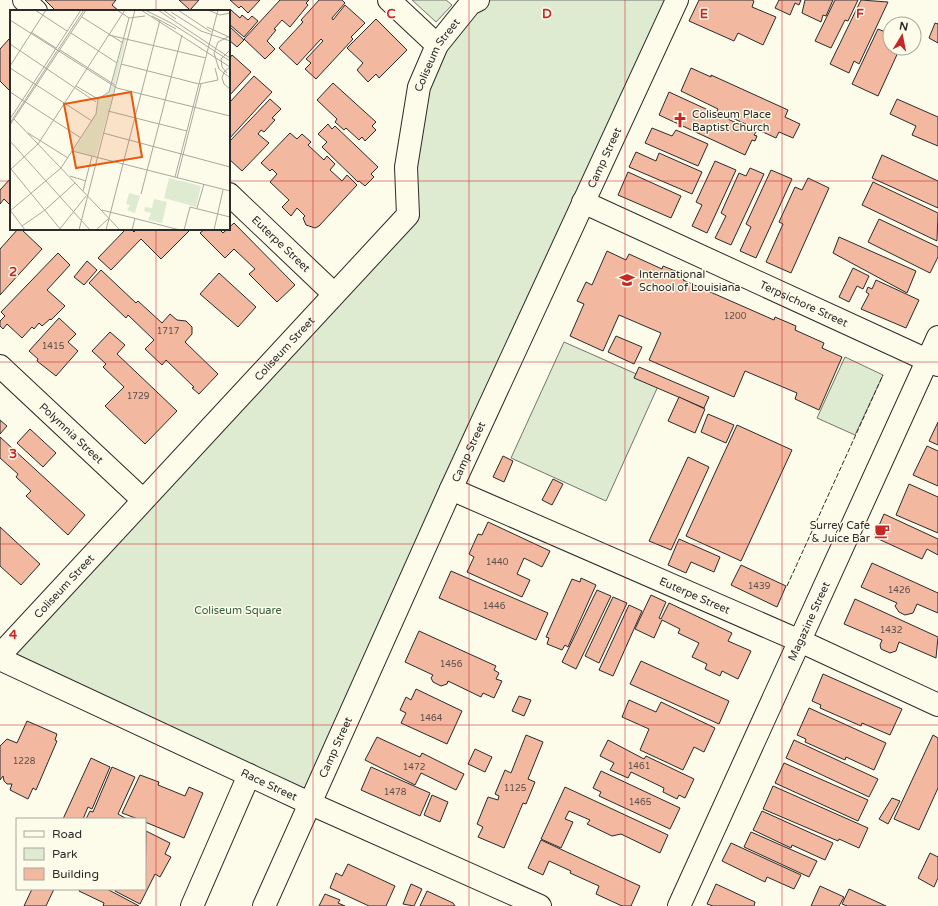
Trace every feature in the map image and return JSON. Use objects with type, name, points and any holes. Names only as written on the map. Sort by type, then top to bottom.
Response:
[{"type":"street","points":[[24,0],[35,10]]},
{"type":"street","points":[[389,0],[437,45]]},
{"type":"street","name":"Camp Street","points":[[264,906],[451,489],[678,0]]},
{"type":"street","name":"Coliseum Street","points":[[0,655],[333,293],[408,215],[406,166],[419,87],[437,45],[471,1]]},
{"type":"street","name":"Euterpe Street","points":[[230,195],[333,293]]},
{"type":"street","name":"Terpsichore Street","points":[[583,202],[933,363]]},
{"type":"street","name":"Magazine Street","points":[[679,906],[800,642],[933,363],[938,337]]},
{"type":"street","name":"Polymnia Street","points":[[0,366],[143,500]]},
{"type":"street","name":"Euterpe Street","points":[[451,489],[800,642],[938,705]]},
{"type":"street","name":"Race Street","points":[[0,659],[310,803],[540,906]]},
{"type":"street","points":[[192,906],[249,775]]},
{"type":"green space","points":[[412,0],[446,0],[452,5],[436,22]]},
{"type":"green space","name":"Coliseum Square","points":[[478,0],[677,0],[309,803],[0,659],[407,215],[419,87]]},
{"type":"green space","points":[[564,342],[659,384],[606,501],[511,458]]},
{"type":"green space","points":[[845,357],[883,375],[855,435],[817,418]]},
{"type":"building","points":[[45,0],[116,0],[112,5],[118,10],[55,10]]},
{"type":"building","points":[[179,0],[199,0],[190,10]]},
{"type":"building","points":[[230,0],[260,0],[248,13],[241,6],[239,8]]},
{"type":"building","points":[[280,0],[309,0],[306,3],[308,5],[290,27],[282,20],[274,29],[276,30],[267,41],[275,49],[265,59],[244,39]]},
{"type":"building","points":[[319,0],[342,0],[345,3],[332,18],[333,20],[345,5],[365,23],[351,37],[353,39],[316,79],[305,69],[311,63],[306,59],[323,41],[321,39],[297,65],[279,48],[303,22],[301,20]]},
{"type":"building","points":[[699,0],[752,0],[754,1],[752,7],[776,17],[763,45],[738,33],[734,41],[689,21]]},
{"type":"building","points":[[779,0],[801,0],[799,5],[795,3],[790,15],[775,8]]},
{"type":"building","points":[[805,0],[833,0],[826,16],[823,15],[821,22],[802,13]]},
{"type":"building","points":[[835,0],[858,0],[848,21],[845,20],[831,48],[815,41]]},
{"type":"building","points":[[861,0],[888,2],[859,64],[854,61],[849,73],[830,64]]},
{"type":"building","points":[[231,10],[240,18],[242,15],[248,20],[252,16],[258,21],[244,37],[230,25]]},
{"type":"building","points":[[376,19],[407,50],[379,78],[376,74],[368,82],[357,70],[363,63],[347,48]]},
{"type":"building","points":[[935,23],[938,24],[938,43],[929,38]]},
{"type":"building","points":[[230,27],[244,40],[237,47],[230,41]]},
{"type":"building","points":[[878,29],[882,31],[882,56],[896,56],[878,96],[852,84]]},
{"type":"building","points":[[9,39],[10,40],[10,91],[0,81],[0,49]]},
{"type":"building","points":[[232,55],[251,72],[230,95],[230,58]]},
{"type":"building","points":[[691,68],[711,77],[711,75],[788,110],[785,117],[800,124],[793,138],[779,132],[776,138],[717,111],[718,109],[681,91]]},
{"type":"building","points":[[254,76],[272,92],[230,138],[230,102]]},
{"type":"building","points":[[333,83],[376,122],[372,126],[376,130],[365,141],[362,137],[359,140],[346,128],[344,130],[335,122],[337,119],[317,100]]},
{"type":"building","points":[[669,92],[756,132],[754,135],[757,136],[755,141],[752,140],[745,155],[659,115]]},
{"type":"building","points":[[270,99],[281,109],[272,118],[275,120],[264,132],[261,130],[258,134],[269,143],[242,171],[230,160],[230,141]]},
{"type":"building","points":[[897,99],[938,117],[938,146],[912,135],[916,126],[890,114]]},
{"type":"building","points":[[328,124],[332,129],[335,126],[378,167],[371,174],[374,177],[365,186],[359,181],[358,182],[322,147],[327,142],[318,134]]},
{"type":"building","points":[[652,128],[672,136],[676,130],[708,144],[698,166],[645,143]]},
{"type":"building","points":[[290,133],[297,139],[302,134],[311,142],[308,145],[324,160],[327,156],[335,164],[330,170],[342,181],[347,175],[357,185],[319,226],[315,228],[306,225],[303,218],[305,216],[297,208],[291,216],[282,207],[289,200],[270,182],[277,174],[272,169],[270,171],[261,163]]},
{"type":"building","points":[[636,152],[656,161],[659,153],[702,172],[692,194],[629,167]]},
{"type":"building","points":[[882,155],[938,181],[938,208],[872,178]]},
{"type":"building","points":[[715,161],[736,170],[707,233],[692,226],[702,205],[696,202]]},
{"type":"building","points":[[750,168],[764,174],[731,245],[715,238],[726,216],[721,213],[739,173],[746,176]]},
{"type":"building","points":[[771,170],[792,179],[756,258],[740,251],[751,227],[746,224]]},
{"type":"building","points":[[628,172],[681,196],[671,218],[618,195]]},
{"type":"building","points":[[808,178],[829,188],[791,273],[766,262],[783,224],[779,222],[795,187],[802,190]]},
{"type":"building","points":[[10,179],[10,205],[4,199],[0,204],[0,190]]},
{"type":"building","points":[[873,182],[938,213],[937,241],[862,205]]},
{"type":"building","points":[[879,219],[938,247],[938,257],[930,273],[868,242]]},
{"type":"building","points":[[234,223],[295,285],[277,302],[249,274],[255,269],[234,249],[225,258],[200,233],[204,230],[220,230],[223,233],[226,230],[230,230],[230,227]]},
{"type":"building","points":[[17,230],[22,230],[42,249],[0,295],[0,249]]},
{"type":"building","points":[[125,230],[132,230],[134,232],[136,230],[190,230],[161,259],[141,239],[111,270],[98,258]]},
{"type":"building","points":[[839,237],[916,271],[907,293],[833,253]]},
{"type":"building","points":[[607,251],[626,260],[629,254],[662,269],[663,266],[685,275],[683,280],[774,320],[775,317],[796,326],[795,330],[824,343],[822,348],[842,357],[819,410],[795,399],[797,393],[745,371],[734,397],[649,360],[661,333],[619,315],[603,351],[570,336],[584,304],[577,301],[586,282],[592,285]]},
{"type":"building","points":[[58,253],[70,265],[47,290],[65,306],[51,320],[50,319],[42,326],[39,323],[34,329],[32,327],[22,338],[7,324],[3,329],[0,326],[0,321],[5,316],[1,312]]},
{"type":"building","points":[[87,261],[97,270],[84,285],[74,277]]},
{"type":"building","points":[[853,268],[869,276],[863,289],[857,286],[849,302],[839,297]]},
{"type":"building","points":[[101,270],[136,303],[138,301],[162,323],[170,314],[177,320],[186,321],[192,327],[192,334],[185,342],[218,374],[199,394],[192,388],[194,387],[166,360],[162,365],[145,349],[154,340],[128,315],[126,318],[89,283]]},
{"type":"building","points":[[219,273],[256,307],[238,327],[200,294]]},
{"type":"building","points":[[876,280],[919,300],[906,328],[861,309],[869,294],[866,292],[868,287],[872,289]]},
{"type":"building","points":[[59,318],[76,334],[68,342],[78,351],[56,376],[37,361],[38,359],[29,351]]},
{"type":"building","points":[[110,332],[125,345],[117,354],[177,411],[145,444],[105,406],[124,387],[103,367],[106,364],[92,351]]},
{"type":"building","points":[[616,336],[642,347],[634,364],[608,352]]},
{"type":"building","points":[[639,367],[709,397],[704,408],[634,378]]},
{"type":"building","points":[[679,397],[705,409],[695,433],[668,421]]},
{"type":"building","points":[[708,414],[734,425],[726,443],[701,432]]},
{"type":"building","points":[[0,420],[7,426],[0,434]]},
{"type":"building","points":[[938,422],[938,445],[929,441]]},
{"type":"building","points":[[737,425],[792,450],[741,561],[686,536]]},
{"type":"building","points":[[30,429],[56,453],[43,467],[17,443]]},
{"type":"building","points":[[0,437],[85,515],[68,535],[26,496],[31,491],[16,477],[18,474],[0,458]]},
{"type":"building","points":[[927,446],[938,451],[938,486],[913,475]]},
{"type":"building","points":[[503,456],[513,461],[504,482],[493,477]]},
{"type":"building","points":[[688,457],[709,467],[671,550],[649,541]]},
{"type":"building","points":[[553,479],[563,484],[552,505],[542,500]]},
{"type":"building","points":[[909,484],[938,497],[938,533],[896,515]]},
{"type":"building","points":[[884,514],[938,539],[938,555],[927,549],[922,559],[874,537]]},
{"type":"building","points":[[488,522],[550,551],[542,567],[524,558],[517,574],[530,580],[522,597],[467,572],[474,557],[469,554],[478,534],[482,535]]},
{"type":"building","points":[[0,527],[40,564],[21,585],[0,566]]},
{"type":"building","points":[[679,539],[720,557],[714,572],[691,562],[686,573],[668,565]]},
{"type":"building","points":[[872,563],[938,593],[938,613],[917,604],[913,613],[905,615],[899,612],[895,606],[897,603],[861,587]]},
{"type":"building","points":[[741,565],[786,586],[777,607],[731,585]]},
{"type":"building","points":[[451,571],[548,613],[536,640],[439,598]]},
{"type":"building","points":[[581,578],[596,585],[568,647],[565,645],[562,650],[547,644],[549,638],[546,637],[572,579],[580,582]]},
{"type":"building","points":[[597,590],[611,596],[576,669],[562,662]]},
{"type":"building","points":[[651,595],[666,602],[659,618],[661,619],[669,603],[732,633],[728,641],[751,651],[738,679],[722,671],[720,676],[705,669],[707,664],[692,657],[699,643],[678,633],[680,629],[662,620],[654,638],[635,629]]},
{"type":"building","points":[[613,597],[627,603],[599,663],[585,656]]},
{"type":"building","points":[[855,599],[938,637],[936,658],[899,642],[896,651],[890,653],[881,649],[880,645],[882,640],[844,624]]},
{"type":"building","points":[[629,605],[642,611],[613,676],[599,670]]},
{"type":"building","points":[[419,631],[496,666],[494,670],[499,673],[496,679],[502,681],[494,698],[483,693],[481,697],[448,681],[447,684],[441,686],[433,682],[431,678],[433,675],[405,662]]},
{"type":"building","points":[[641,661],[729,701],[719,724],[630,684]]},
{"type":"building","points":[[823,674],[902,709],[890,735],[862,723],[861,726],[820,708],[821,705],[812,701]]},
{"type":"building","points":[[416,689],[462,711],[447,744],[401,723],[406,713],[400,710],[406,697],[411,700]]},
{"type":"building","points":[[519,696],[531,700],[524,716],[512,711]]},
{"type":"building","points":[[629,700],[656,712],[661,702],[715,728],[704,752],[694,747],[683,770],[640,750],[649,729],[622,717]]},
{"type":"building","points":[[809,708],[886,743],[874,770],[846,757],[845,760],[805,742],[806,739],[797,735]]},
{"type":"building","points":[[27,721],[57,734],[55,740],[57,741],[36,790],[33,788],[28,799],[10,790],[12,784],[7,784],[4,781],[3,776],[0,780],[0,746],[7,739],[17,743]]},
{"type":"building","points":[[526,735],[543,742],[528,779],[535,782],[526,804],[523,803],[504,848],[478,837],[483,827],[477,824],[488,797],[498,800],[499,796],[495,794],[505,770],[511,773]]},
{"type":"building","points":[[933,735],[938,738],[938,788],[919,830],[894,819]]},
{"type":"building","points":[[377,737],[420,757],[422,753],[464,774],[456,790],[421,773],[415,785],[365,760]]},
{"type":"building","points":[[608,740],[644,759],[646,756],[694,779],[685,798],[679,795],[677,799],[663,792],[664,788],[631,772],[628,778],[610,770],[614,763],[600,756]]},
{"type":"building","points":[[794,740],[878,779],[869,797],[786,758]]},
{"type":"building","points":[[475,749],[492,757],[485,772],[468,764]]},
{"type":"building","points":[[91,758],[110,767],[92,809],[88,807],[83,818],[63,818]]},
{"type":"building","points":[[784,763],[868,800],[858,821],[775,783]]},
{"type":"building","points":[[112,767],[135,777],[118,814],[125,818],[86,818],[90,811],[93,812]]},
{"type":"building","points":[[371,767],[430,793],[420,816],[361,790]]},
{"type":"building","points":[[601,771],[680,808],[670,829],[599,796],[601,792],[593,788]]},
{"type":"building","points":[[140,775],[159,782],[158,785],[185,796],[189,787],[203,793],[184,838],[146,822],[146,818],[135,818],[122,813]]},
{"type":"building","points":[[773,786],[868,828],[859,848],[839,839],[838,841],[763,809]]},
{"type":"building","points":[[565,787],[668,835],[660,853],[621,834],[612,836],[587,824],[590,820],[569,811],[565,819],[573,822],[561,848],[541,839]]},
{"type":"building","points":[[432,795],[448,802],[440,822],[424,815]]},
{"type":"building","points":[[892,798],[900,801],[888,824],[879,819]]},
{"type":"building","points":[[762,811],[833,843],[825,860],[792,845],[791,848],[753,830]]},
{"type":"building","points":[[146,831],[170,843],[165,854],[171,857],[160,877],[155,874],[140,904],[115,891],[146,890]]},
{"type":"building","points":[[751,832],[817,861],[809,877],[744,847]]},
{"type":"building","points":[[541,840],[640,886],[631,906],[622,906],[596,894],[599,886],[570,873],[571,871],[549,861],[543,875],[528,868]]},
{"type":"building","points":[[731,843],[801,875],[794,889],[767,877],[765,882],[722,861]]},
{"type":"building","points":[[930,853],[938,857],[938,878],[934,887],[918,878]]},
{"type":"building","points":[[348,864],[395,886],[386,906],[369,906],[330,888],[336,873],[342,876]]},
{"type":"building","points":[[411,884],[422,889],[414,906],[403,904]]},
{"type":"building","points":[[716,884],[755,902],[754,906],[713,906],[707,904]]},
{"type":"building","points":[[820,886],[844,897],[839,906],[811,906]]},
{"type":"building","points":[[849,889],[886,906],[847,906],[842,904]]},
{"type":"building","points":[[32,890],[54,890],[46,906],[24,906]]},
{"type":"building","points":[[109,890],[139,906],[103,906],[104,903],[79,891]]},
{"type":"building","points":[[427,891],[453,903],[455,906],[420,906]]},
{"type":"building","points":[[325,894],[340,900],[338,903],[345,906],[319,906]]},
{"type":"fence","points":[[787,586],[883,375]]},
{"type":"place","name":"Coliseum Place Baptist Church","points":[[680,120]]},
{"type":"place","name":"International School of Louisiana","points":[[627,280]]},
{"type":"place","name":"Surrey Cafe & Juice Bar","points":[[882,531]]}]
